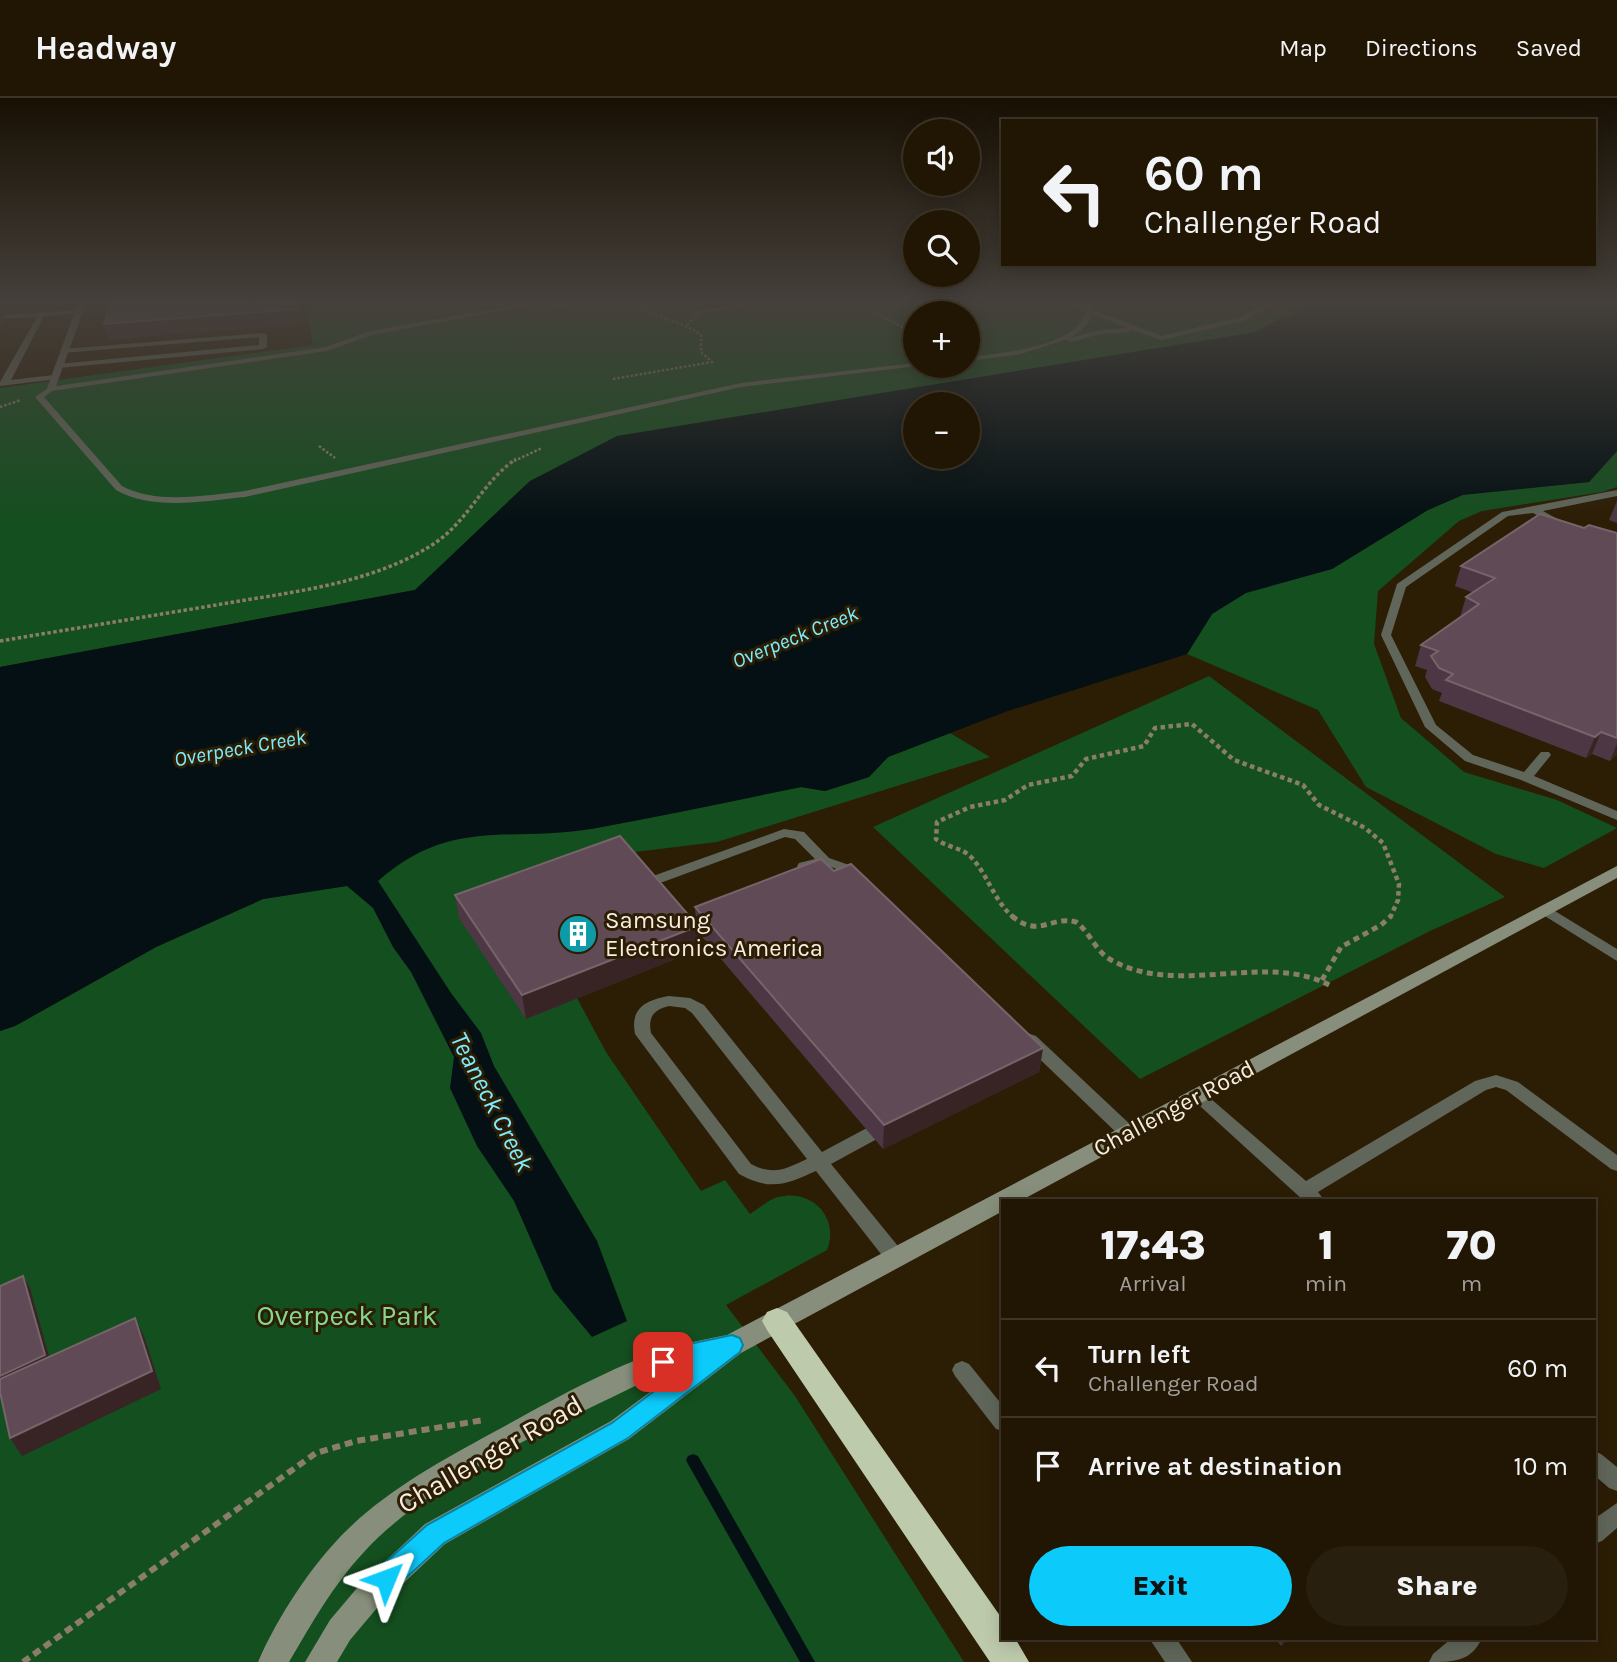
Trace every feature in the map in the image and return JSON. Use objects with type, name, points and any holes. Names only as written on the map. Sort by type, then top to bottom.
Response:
[{"type":"highway","points":[[777,1321],[1011,1662]]},
{"type":"main road","name":"Challenger Road","points":[[1004,1199],[1617,871]]},
{"type":"main road","name":"Challenger Road","points":[[320,1662],[340,1630],[367,1598],[435,1534],[620,1430],[732,1345],[1001,1201]]},
{"type":"main road","name":"Challenger Road","points":[[273,1662],[319,1584],[372,1525],[409,1497],[444,1473],[550,1415],[646,1369],[680,1356],[732,1345]]},
{"type":"street","points":[[50,389],[54,377]]},
{"type":"lane","points":[[140,376],[50,389],[39,397],[119,488],[154,499],[200,501],[245,494],[740,385],[819,376]]},
{"type":"lane","points":[[2,383],[54,377]]},
{"type":"lane","points":[[1617,493],[1505,514],[1401,586],[1386,635],[1431,727],[1469,758],[1526,777],[1617,816]]},
{"type":"lane","points":[[1534,510],[1572,531]]},
{"type":"lane","points":[[1526,777],[1545,755]]},
{"type":"lane","points":[[658,879],[784,833],[799,835],[823,859],[846,866],[871,889]]},
{"type":"lane","points":[[791,871],[823,859]]},
{"type":"lane","points":[[1545,910],[1617,956]]},
{"type":"lane","points":[[871,1134],[818,1160],[775,1178],[761,1178],[745,1169],[643,1034],[640,1022],[644,1015],[667,1000],[691,1002],[818,1160],[895,1257]]},
{"type":"lane","points":[[1016,1027],[1128,1133]]},
{"type":"lane","points":[[1029,1062],[1045,1054]]},
{"type":"lane","points":[[1197,1096],[1309,1196],[1481,1085],[1496,1081],[1512,1086],[1617,1164]]},
{"type":"lane","points":[[962,1370],[1001,1419]]},
{"type":"lane","points":[[1596,1463],[1617,1481]]},
{"type":"lane","points":[[1596,1531],[1617,1514]]},
{"type":"lane","points":[[1163,1640],[1180,1662]]},
{"type":"lane","points":[[1441,1662],[1468,1640]]},
{"type":"path","points":[[613,379],[631,376]]},
{"type":"path","points":[[0,641],[320,587],[375,571],[435,543],[462,520],[500,470],[522,455],[552,445]]},
{"type":"path","points":[[1322,980],[1339,948],[1380,928],[1394,913],[1399,883],[1384,852],[1383,843],[1365,828],[1319,805],[1303,785],[1271,776],[1234,760],[1200,728],[1192,724],[1155,728],[1144,747],[1086,759],[1072,776],[1028,785],[1005,800],[970,807],[937,822],[936,839],[945,846],[970,855],[982,879],[1017,920],[1031,928],[1046,928],[1065,920],[1078,923],[1098,950],[1124,966],[1143,971],[1231,976],[1265,972],[1322,980],[1331,986]]},
{"type":"path","points":[[23,1662],[316,1453],[356,1441],[497,1418]]},
{"type":"green space","points":[[87,376],[1042,376],[964,392],[903,392],[903,404],[530,481],[415,590],[0,667],[0,388]]},
{"type":"green space","points":[[1617,451],[1617,487],[1602,492],[1482,511],[1459,521],[1378,591],[1374,644],[1401,718],[1464,772],[1557,800],[1617,828],[1544,868],[1496,854],[1366,787],[1318,710],[1187,654],[1212,614],[1246,592],[1332,569],[1428,510],[1463,494],[1589,482]]},
{"type":"green space","points":[[1209,676],[1505,897],[1430,931],[1140,1079],[873,827]]},
{"type":"green space","name":"Overpeck Park","points":[[950,733],[990,757],[717,842],[577,859],[526,1018],[577,998],[606,1052],[701,1191],[725,1180],[750,1214],[774,1198],[790,1195],[812,1201],[820,1208],[830,1227],[827,1250],[726,1305],[795,1396],[964,1662],[0,1662],[0,1031],[15,1026],[156,947],[263,899],[377,881],[404,858],[439,842],[492,834],[592,829],[801,787],[825,791],[869,777],[888,757]]},
{"type":"water","name":"Overpeck Creek","points":[[986,376],[1617,376],[1617,451],[1589,482],[1463,495],[1428,510],[1332,569],[1246,593],[1212,614],[1187,654],[1005,712],[888,757],[869,777],[825,791],[801,787],[596,828],[457,839],[432,847],[406,860],[378,881],[451,993],[481,1033],[494,1066],[597,1241],[627,1321],[592,1337],[553,1290],[514,1201],[477,1146],[450,1088],[454,1057],[411,972],[393,947],[373,908],[347,886],[263,899],[156,947],[15,1026],[0,1031],[0,667],[415,590],[530,481],[617,436]]},
{"type":"building","points":[[1540,514],[1584,528],[1589,525],[1617,533],[1617,738],[1601,732],[1595,737],[1446,680],[1453,674],[1439,668],[1431,656],[1438,651],[1421,645],[1479,604],[1466,597],[1495,578],[1461,566]]},
{"type":"building","name":"Samsung Electronics America","points":[[620,836],[698,926],[522,995],[455,895]]},
{"type":"building","points":[[821,859],[834,871],[851,864],[1043,1048],[884,1125],[695,907]]},
{"type":"building","points":[[23,1276],[45,1355],[0,1376],[0,1286]]},
{"type":"building","points":[[135,1318],[152,1371],[10,1438],[0,1392],[0,1379]]},
{"type":"waterway","name":"Teaneck Creek","points":[[693,1460],[808,1662]]},
{"type":"place","name":"Samsung Electronics America","points":[[578,934]]},
{"type":"route","points":[[386,1579],[435,1534],[620,1430],[732,1345],[663,1362]]}]
